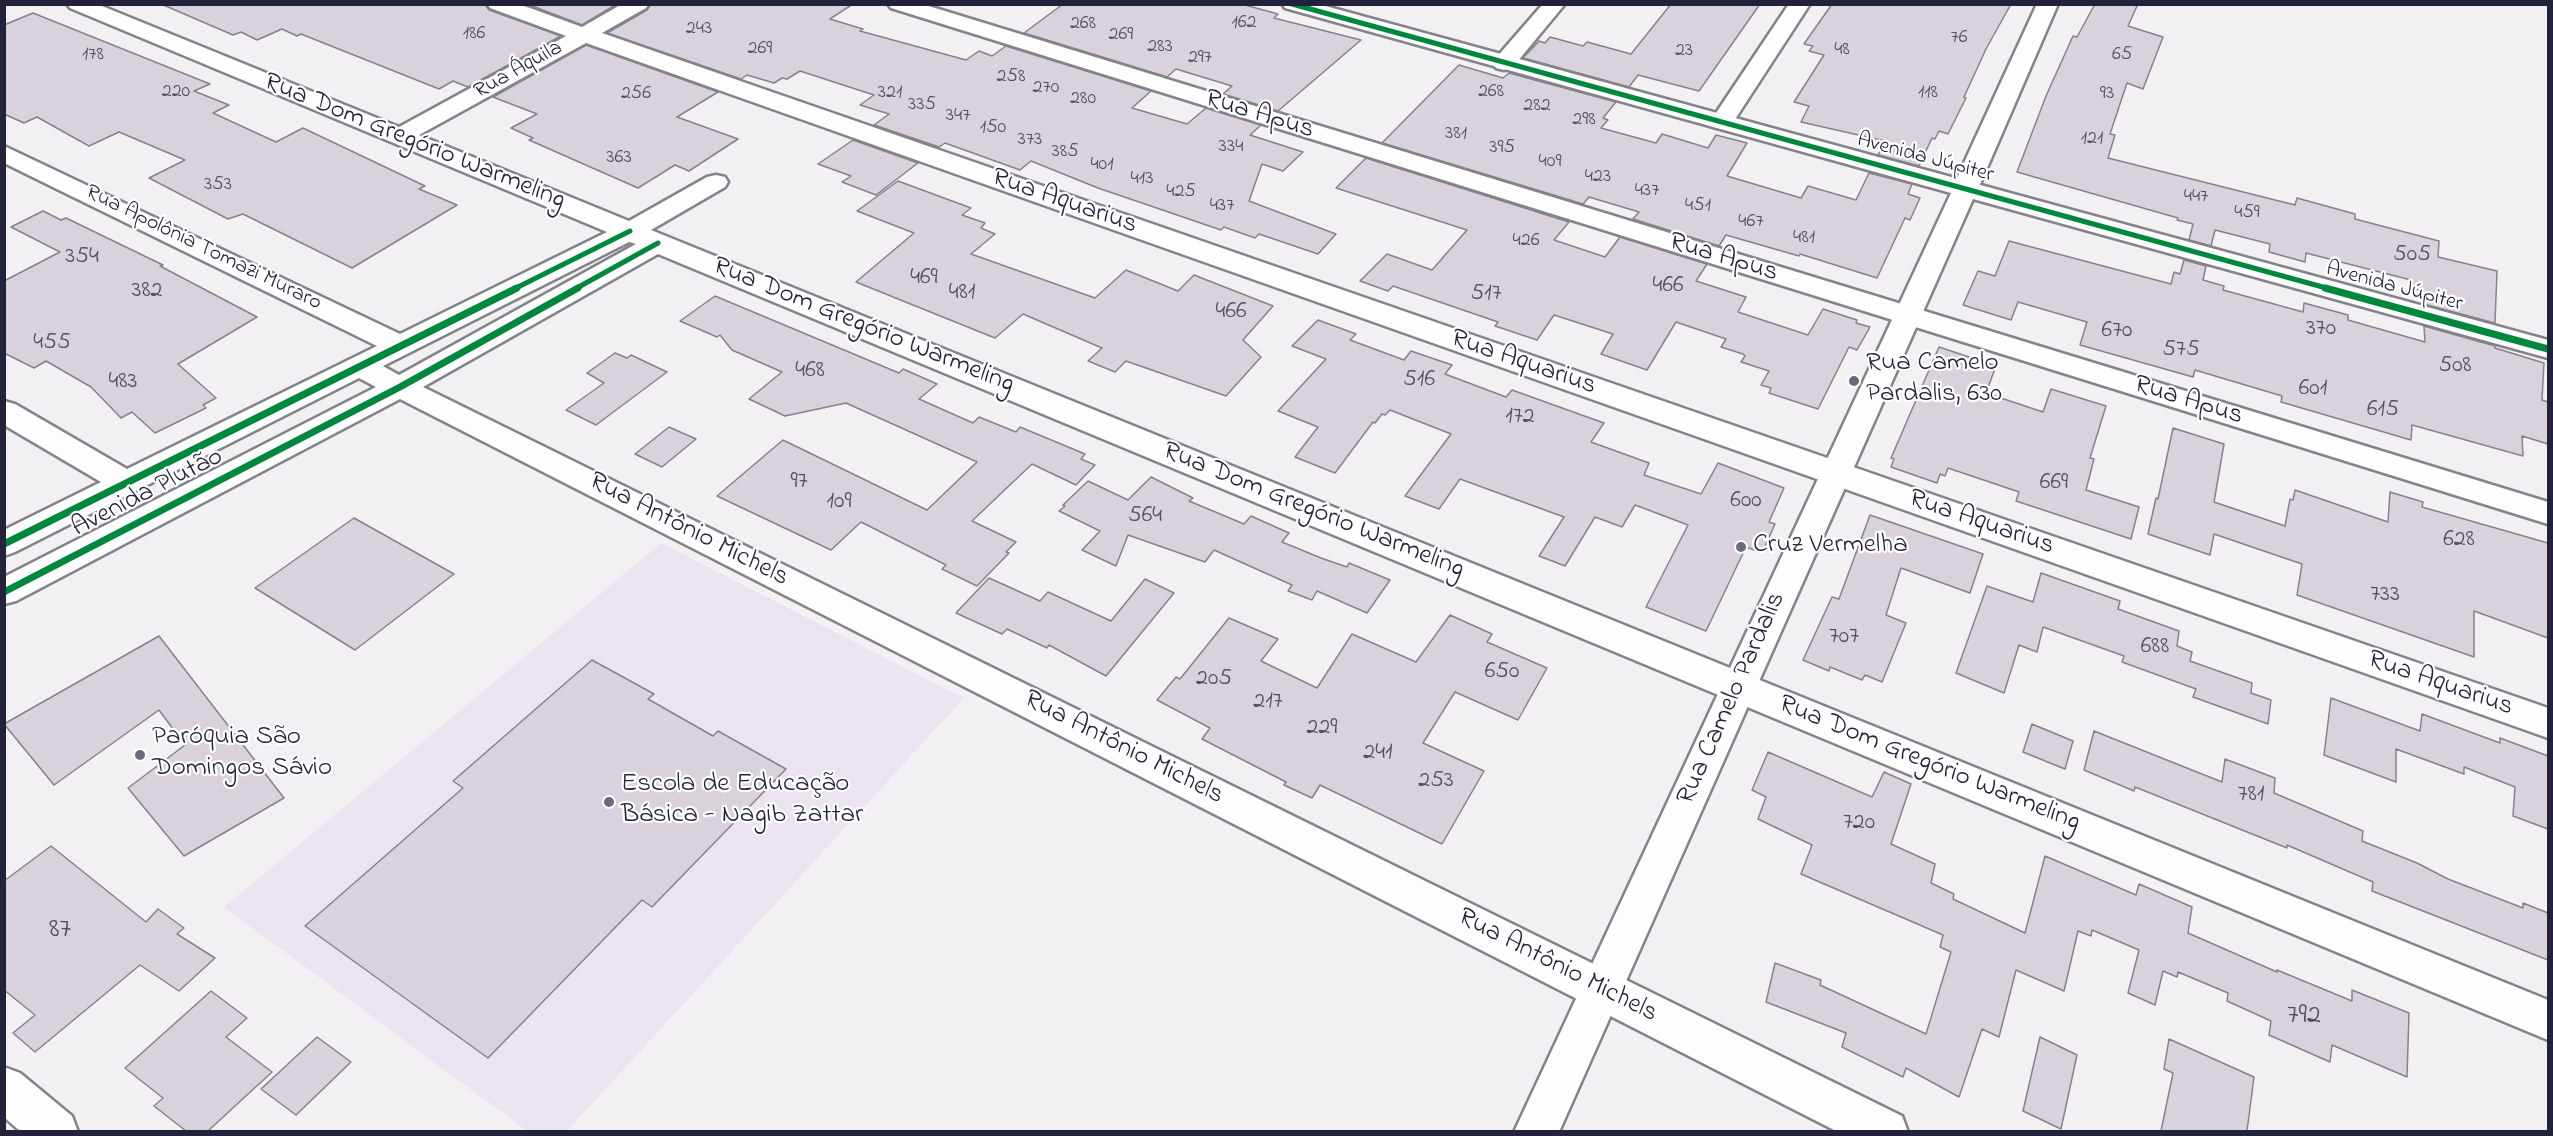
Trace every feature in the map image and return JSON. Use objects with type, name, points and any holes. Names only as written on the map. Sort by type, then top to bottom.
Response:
[{"type":"street","name":"Rua Dom Gregório Warmeling","points":[[77,4],[2548,1020]]},
{"type":"street","name":"Rua Aquarius","points":[[496,4],[2548,723]]},
{"type":"street","name":"Rua Áquila","points":[[399,137],[639,4]]},
{"type":"street","name":"Rua Apus","points":[[898,4],[2548,513]]},
{"type":"street","points":[[1504,63],[1555,4]]},
{"type":"street","points":[[1722,122],[1800,4]]},
{"type":"street","name":"Rua Camelo Pardalis","points":[[1536,1131],[2048,4]]},
{"type":"street","name":"Avenida Júpiter","points":[[1298,5],[2548,349]]},
{"type":"street","name":"Rua Apolônia Tomazi Muraro","points":[[4,153],[401,346]]},
{"type":"street","name":"Avenida Plutão","points":[[4,592],[400,387],[644,237],[716,182]]},
{"type":"street","name":"Avenida Plutão","points":[[4,544],[401,346],[644,237]]},
{"type":"street","name":"Rua Antônio Michels","points":[[360,367],[1886,1131]]},
{"type":"street","points":[[4,411],[127,483]]},
{"type":"street","points":[[4,1088],[56,1131]]},
{"type":"shaded area","name":"Escola de Educação Básica - Nagib Zattar","points":[[661,543],[964,698],[567,1131],[527,1131],[224,907]]},
{"type":"building","points":[[161,4],[485,4],[489,10],[561,36],[468,87],[453,81],[439,89],[301,34],[297,36],[282,29],[257,40],[241,32],[233,35]]},
{"type":"building","points":[[527,4],[617,4],[582,25]]},
{"type":"building","points":[[651,4],[853,4],[830,19],[863,29],[860,31],[966,60],[979,51],[992,56],[1006,46],[1151,91],[1132,108],[1187,124],[1206,108],[1261,125],[1250,135],[1303,152],[1283,171],[1262,164],[1249,201],[1336,234],[1318,254],[1259,234],[1255,238],[1224,227],[1221,230],[1098,188],[1031,161],[1020,170],[945,143],[939,147],[874,125],[889,114],[860,105],[874,95],[800,71],[787,79],[782,78],[774,83],[747,75],[741,79],[607,33],[647,10]]},
{"type":"building","points":[[1063,4],[1245,5],[1278,14],[1274,18],[1361,40],[1278,111],[1223,94],[1232,86],[1176,69],[1167,77],[1024,33]]},
{"type":"building","points":[[1671,4],[1760,4],[1699,91],[1638,75],[1629,87],[1523,58],[1539,41],[1545,43],[1550,37],[1583,46],[1587,42],[1631,54]]},
{"type":"building","points":[[1832,4],[2011,4],[1986,49],[1948,134],[1939,131],[1935,139],[1932,138],[1919,166],[1878,155],[1885,141],[1801,122],[1809,106],[1794,102],[1824,55],[1809,51],[1813,46],[1804,44]]},
{"type":"building","points":[[2095,4],[2138,4],[2128,26],[2163,37],[2143,89],[2127,83],[2110,134],[2115,135],[2108,158],[2295,205],[2297,198],[2355,214],[2355,219],[2439,241],[2438,257],[2497,271],[2495,323],[2423,304],[2422,291],[2411,288],[2411,280],[2306,253],[2305,262],[2269,252],[2270,244],[2215,230],[2211,246],[2189,240],[2193,224],[2177,220],[2178,218],[2017,172],[2046,96],[2073,36],[2077,37]]},
{"type":"building","points":[[33,13],[210,84],[194,91],[229,105],[213,113],[276,142],[303,128],[425,186],[419,189],[457,205],[352,268],[243,214],[228,219],[149,178],[185,160],[119,132],[89,146],[37,117],[24,123],[4,114],[4,25]]},
{"type":"building","points":[[586,45],[718,92],[677,117],[738,139],[689,171],[675,165],[638,188],[529,140],[533,138],[511,128],[537,114],[493,97]]},
{"type":"building","points":[[1459,65],[1503,78],[1509,73],[1616,102],[1603,118],[1608,120],[1601,128],[1656,143],[1662,134],[1708,148],[1716,135],[1747,143],[1727,176],[1801,198],[1808,186],[1856,200],[1869,173],[1912,184],[1908,194],[1920,198],[1910,220],[1905,218],[1877,278],[1800,254],[1799,256],[1726,235],[1719,246],[1633,219],[1639,212],[1589,197],[1583,204],[1382,143]]},
{"type":"building","points":[[853,140],[918,163],[876,195],[842,182],[851,176],[818,164]]},
{"type":"building","points":[[1366,158],[1569,222],[1554,240],[1605,257],[1620,237],[1707,264],[1696,281],[1746,297],[1738,312],[1808,335],[1823,309],[1857,320],[1856,323],[1870,327],[1857,350],[1849,347],[1818,409],[1769,393],[1771,388],[1761,385],[1769,371],[1741,362],[1745,356],[1743,354],[1721,347],[1726,339],[1676,322],[1647,370],[1601,354],[1613,334],[1554,315],[1537,340],[1495,326],[1498,322],[1393,286],[1388,291],[1360,281],[1387,254],[1432,270],[1467,230],[1336,188]]},
{"type":"building","points":[[898,181],[971,208],[962,215],[985,223],[981,228],[995,234],[971,254],[1095,298],[1126,270],[1178,291],[1194,275],[1273,306],[1243,340],[1261,357],[1226,396],[1126,361],[1115,372],[1088,361],[1102,348],[1023,314],[995,338],[856,282],[914,233],[857,211]]},
{"type":"building","points":[[43,211],[61,220],[66,218],[163,265],[160,266],[257,317],[178,364],[216,398],[203,405],[206,408],[155,433],[132,412],[121,418],[91,387],[46,361],[34,368],[4,353],[4,281],[60,252],[11,227]]},
{"type":"building","points":[[2009,241],[2171,284],[2174,272],[2180,274],[2184,260],[2206,266],[2203,280],[2224,286],[2223,290],[2303,312],[2304,303],[2348,315],[2348,320],[2425,342],[2424,326],[2495,346],[2495,348],[2544,363],[2542,400],[2548,402],[2548,444],[2522,436],[2523,456],[2412,425],[2411,440],[2281,402],[2282,396],[2195,370],[2193,377],[2080,345],[2087,322],[2018,302],[2011,320],[1963,305],[1978,271],[1995,276]]},
{"type":"building","points":[[715,296],[899,373],[903,369],[937,384],[919,399],[973,423],[979,417],[1016,432],[1020,427],[1085,454],[1081,459],[1095,465],[1076,485],[1032,464],[972,521],[1016,542],[1006,552],[1009,553],[977,586],[942,569],[946,565],[861,522],[831,550],[717,496],[783,440],[927,510],[977,462],[846,403],[785,416],[749,399],[782,372],[732,350],[720,335],[717,337],[680,321]]},
{"type":"building","points":[[1318,320],[1356,334],[1350,340],[1404,360],[1411,351],[1452,365],[1445,374],[1506,397],[1512,390],[1604,423],[1591,442],[1649,463],[1644,475],[1701,494],[1718,463],[1784,488],[1769,522],[1775,524],[1764,549],[1760,552],[1746,547],[1706,631],[1646,607],[1688,525],[1635,505],[1622,527],[1595,517],[1565,566],[1539,556],[1564,517],[1460,479],[1439,509],[1405,496],[1451,434],[1390,410],[1385,415],[1382,414],[1375,423],[1373,422],[1335,473],[1295,457],[1318,427],[1278,411],[1326,359],[1292,346]]},
{"type":"building","points":[[1939,347],[1996,366],[1986,393],[2043,412],[2051,389],[2106,406],[2090,458],[2094,459],[2086,490],[2139,507],[2131,539],[2016,501],[2019,492],[1948,468],[1945,476],[1940,474],[1937,483],[1891,467],[1894,459],[1891,458]]},
{"type":"building","points":[[615,353],[627,358],[631,355],[667,372],[596,425],[566,410],[604,383],[587,373]]},
{"type":"building","points":[[669,427],[696,439],[662,467],[635,454]]},
{"type":"building","points":[[2173,428],[2224,444],[2214,502],[2285,526],[2290,499],[2293,500],[2295,490],[2388,522],[2390,492],[2423,502],[2422,507],[2548,543],[2548,638],[2474,611],[2474,657],[2297,595],[2302,564],[2214,534],[2210,555],[2148,534]]},
{"type":"building","points":[[1151,477],[1193,498],[1189,501],[1244,524],[1251,516],[1289,533],[1282,542],[1347,567],[1349,563],[1390,580],[1367,613],[1317,591],[1312,600],[1288,591],[1292,585],[1214,550],[1205,562],[1128,535],[1116,566],[1082,550],[1100,531],[1059,511],[1065,506],[1063,505],[1088,481],[1128,500]]},
{"type":"building","points":[[1870,515],[1983,554],[1970,593],[1901,568],[1886,615],[1906,623],[1882,682],[1865,675],[1862,680],[1830,667],[1829,671],[1803,660],[1832,597],[1839,599]]},
{"type":"building","points":[[354,518],[454,574],[355,650],[255,588]]},
{"type":"building","points":[[2041,573],[2120,601],[2118,609],[2179,631],[2177,646],[2192,652],[2190,661],[2252,683],[2251,693],[2271,700],[2268,724],[2193,697],[2196,689],[2122,662],[2124,656],[2043,627],[2037,652],[2019,645],[2004,693],[1956,673],[1987,586],[2033,602]]},
{"type":"building","points":[[989,578],[1040,601],[1048,592],[1111,621],[1145,579],[1174,593],[1106,676],[1049,645],[1047,648],[1007,629],[1002,634],[956,613]]},
{"type":"building","points":[[1450,615],[1492,634],[1487,642],[1547,668],[1518,720],[1455,692],[1423,743],[1484,771],[1442,844],[1320,785],[1312,798],[1284,785],[1286,782],[1202,739],[1210,728],[1157,700],[1176,677],[1180,679],[1229,618],[1278,639],[1261,661],[1317,688],[1352,634],[1416,662]]},
{"type":"building","name":"Paróquia São Domingos Sávio","points":[[159,636],[284,798],[184,856],[128,788],[185,745],[159,710],[54,785],[4,724]]},
{"type":"building","points":[[592,660],[654,694],[648,699],[713,736],[718,731],[786,769],[652,907],[642,900],[488,1058],[305,926],[463,788],[453,781]]},
{"type":"building","points":[[2331,698],[2420,731],[2422,714],[2500,743],[2500,738],[2548,756],[2548,829],[2513,816],[2515,787],[2464,767],[2464,774],[2396,749],[2396,782],[2324,755]]},
{"type":"building","points":[[2032,724],[2073,741],[2065,769],[2023,752]]},
{"type":"building","points":[[2094,731],[2222,782],[2225,759],[2275,778],[2274,793],[2363,831],[2362,841],[2417,863],[2448,879],[2523,908],[2523,903],[2548,913],[2548,960],[2372,891],[2373,882],[2287,845],[2287,848],[2135,787],[2134,791],[2084,770]]},
{"type":"building","points":[[1768,752],[1872,797],[1884,772],[1911,784],[1891,844],[1935,864],[1931,883],[1954,894],[1953,899],[2025,933],[2045,856],[2136,895],[2139,884],[2192,907],[2188,933],[2277,972],[2277,970],[2352,1001],[2352,990],[2409,1013],[2407,1077],[2332,1045],[2330,1062],[2269,1035],[2271,1021],[2227,1001],[2228,993],[2178,972],[2177,977],[2163,971],[2155,1005],[2128,993],[2139,950],[2092,930],[2091,936],[2078,931],[2064,991],[2016,970],[1999,1037],[1982,1029],[1959,1097],[1906,1068],[1903,1077],[1842,1047],[1846,1033],[1766,1002],[1775,963],[1821,980],[1820,985],[1926,1034],[1951,952],[1940,947],[1943,935],[1801,874],[1812,845],[1758,819],[1766,797],[1752,790]]},
{"type":"building","points":[[51,846],[146,922],[158,909],[184,928],[177,934],[215,958],[179,991],[140,965],[35,1052],[13,1033],[35,1015],[4,990],[4,881]]},
{"type":"building","points":[[211,991],[247,1018],[226,1037],[272,1072],[208,1131],[186,1131],[154,1106],[163,1098],[125,1068]]},
{"type":"building","points":[[317,1037],[351,1062],[296,1115],[261,1089]]},
{"type":"building","points":[[2040,1037],[2077,1055],[2061,1129],[2023,1111]]},
{"type":"building","points":[[2169,1039],[2254,1077],[2247,1131],[2161,1131],[2173,1073],[2164,1069]]},
{"type":"cycle path","points":[[1292,4],[2548,349]]},
{"type":"cycle path","points":[[4,544],[630,231]]},
{"type":"cycle path","points":[[4,592],[400,387],[658,243]]},
{"type":"place","name":"Rua Camelo Pardalis, 630","points":[[1854,381]]},
{"type":"place","name":"Cruz Vermelha","points":[[1741,547]]},
{"type":"place","name":"Paróquia São Domingos Sávio","points":[[140,755]]},
{"type":"place","name":"Escola de Educação Básica - Nagib Zattar","points":[[609,802]]}]
